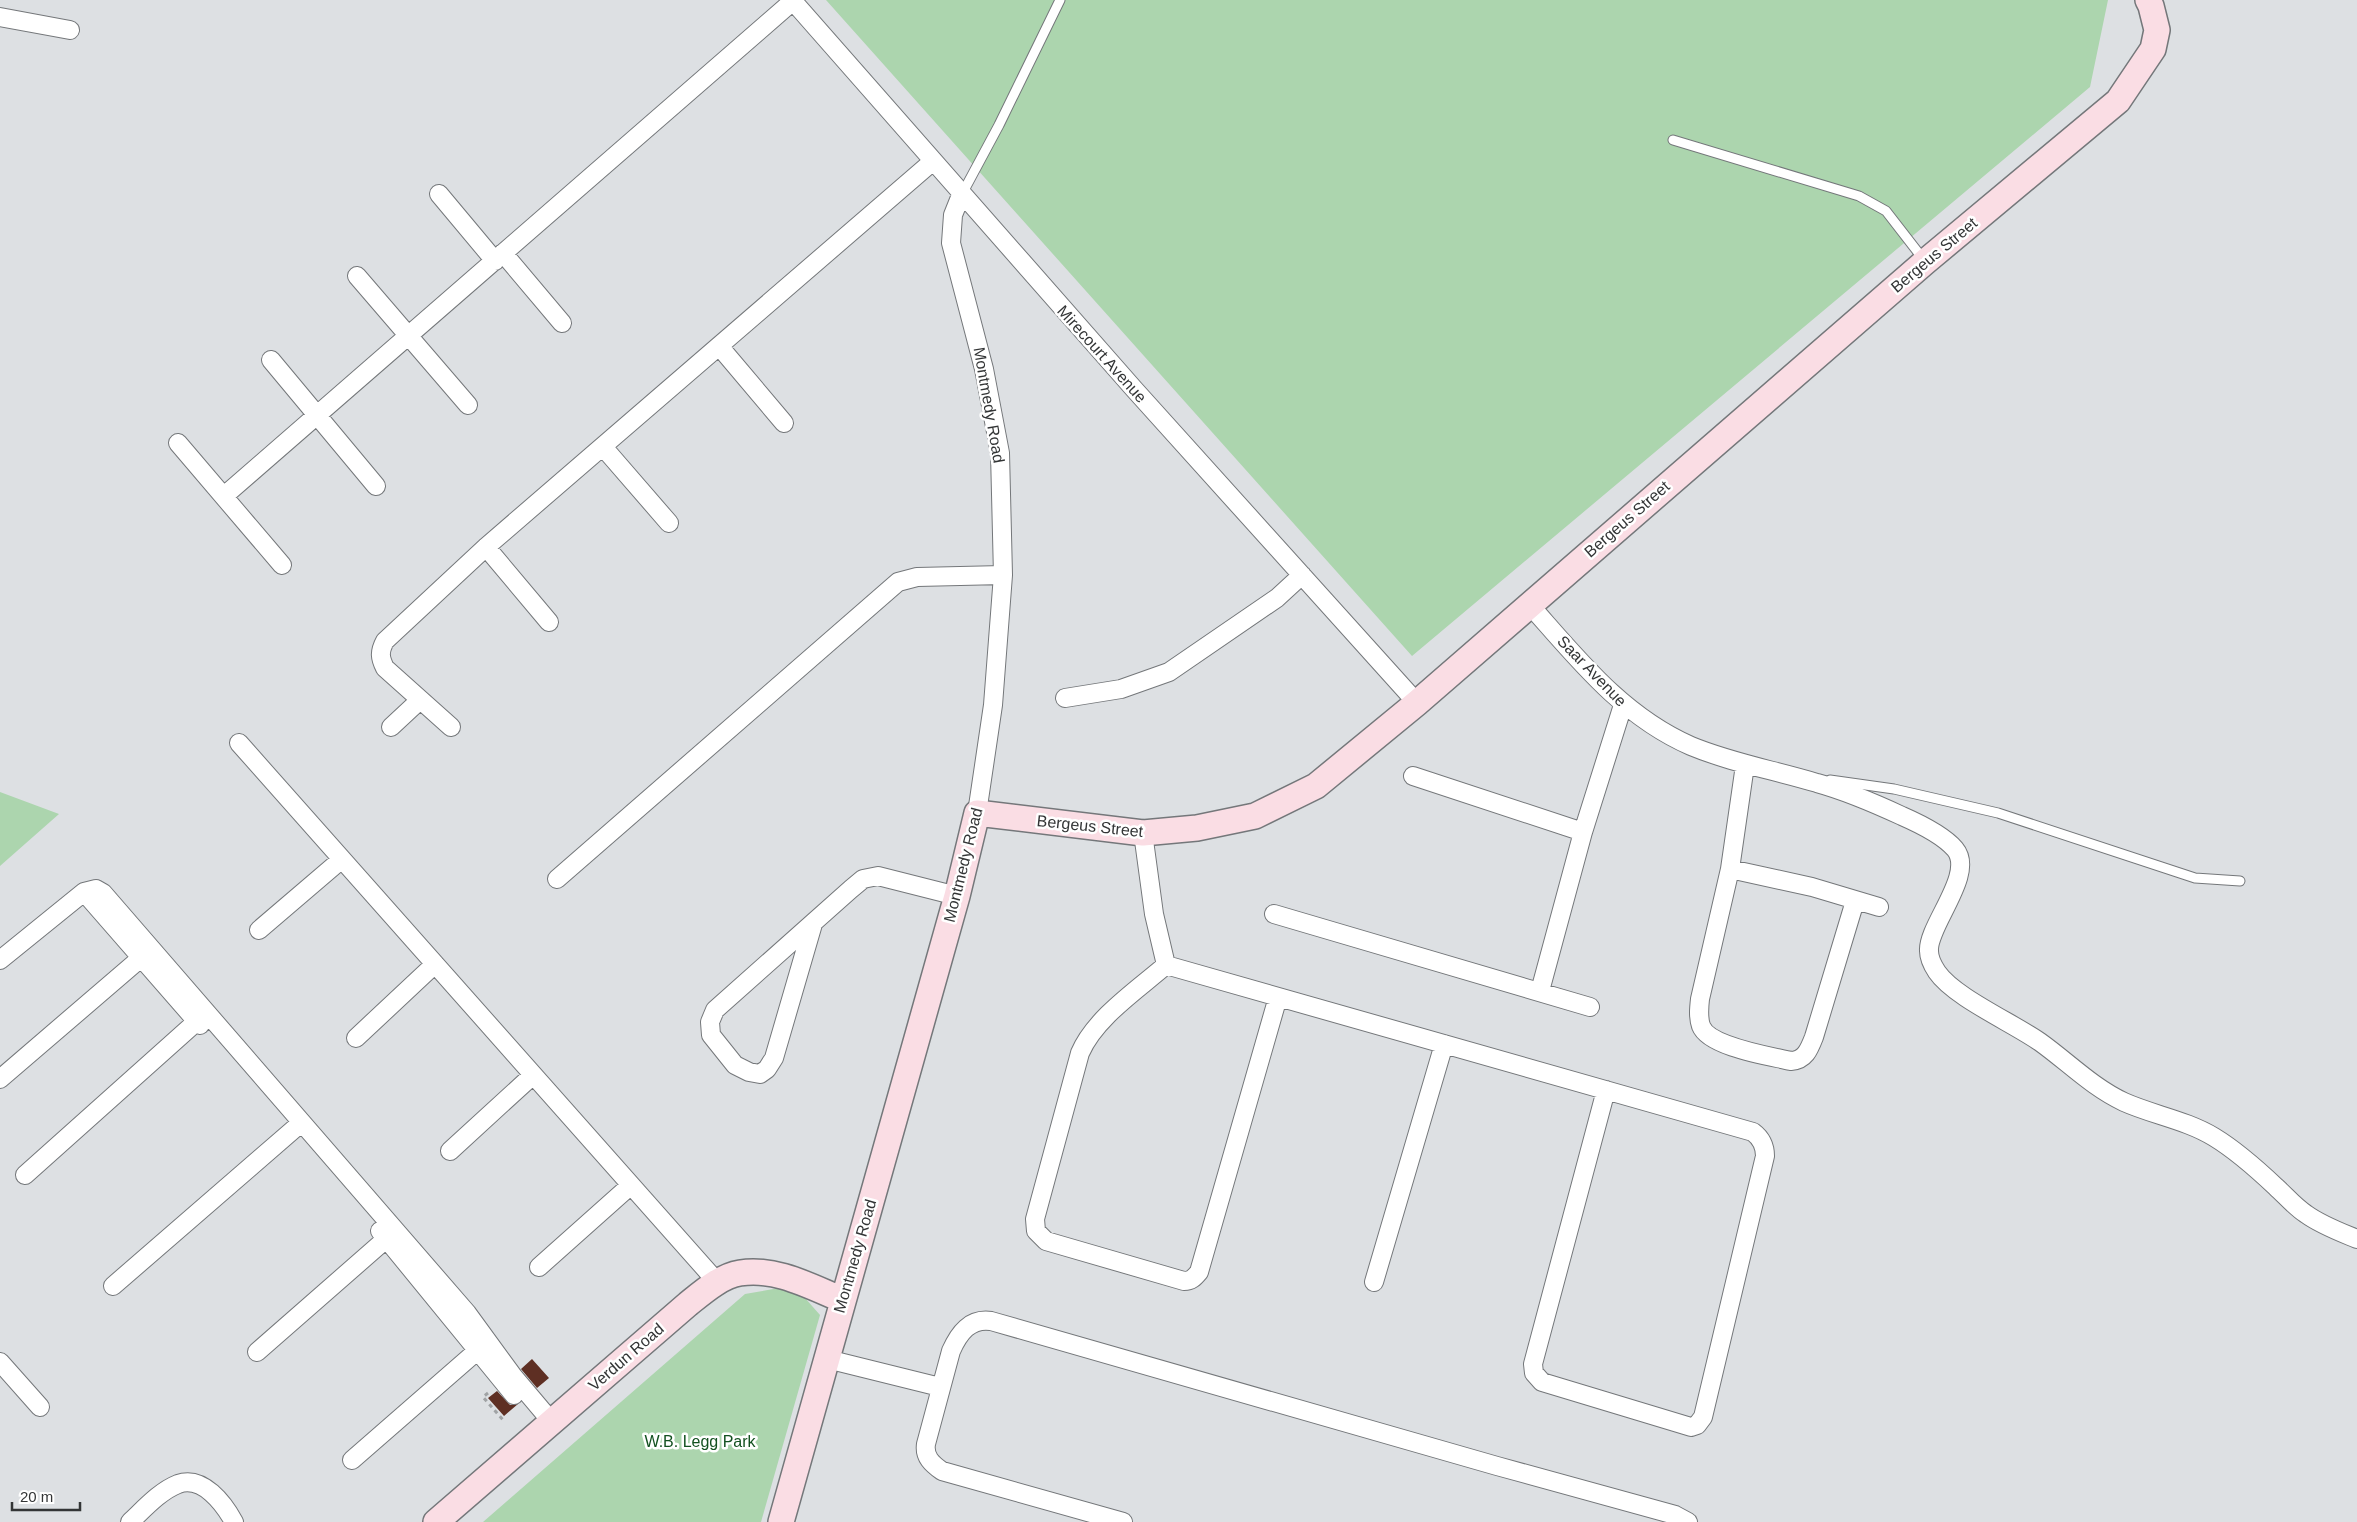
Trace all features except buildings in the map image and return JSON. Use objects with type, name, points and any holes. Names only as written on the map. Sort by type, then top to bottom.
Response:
[{"type":"street","name":"Bergeus Street","points":[[977,813],[1143,833],[1197,828],[1255,816],[1316,786],[1417,703],[1925,262],[2118,100],[2153,49],[2156,30],[2152,6],[2148,0]]},
{"type":"street","name":"Mirecourt Avenue","points":[[792,1],[932,162],[1417,703]]},
{"type":"street","points":[[224,496],[792,1]]},
{"type":"street","points":[[0,17],[70,30]]},
{"type":"street","points":[[451,727],[385,668],[380,658],[381,649],[392,634],[486,548],[604,448],[932,162]]},
{"type":"street","points":[[439,194],[562,323]]},
{"type":"street","name":"Montmedy Road","points":[[781,1522],[956,896],[977,813],[993,704],[1003,575],[1000,453],[984,369],[951,243],[953,215],[961,194]]},
{"type":"street","points":[[357,276],[468,405]]},
{"type":"street","points":[[719,346],[784,423]]},
{"type":"street","points":[[271,360],[376,486]]},
{"type":"street","points":[[178,442],[282,565]]},
{"type":"street","points":[[604,448],[669,523]]},
{"type":"street","points":[[486,548],[549,622]]},
{"type":"street","points":[[557,879],[898,582],[917,576],[1003,575]]},
{"type":"street","points":[[1065,698],[1121,689],[1168,672],[1277,598],[1302,576]]},
{"type":"street","name":"Saar Avenue","points":[[1529,604],[1623,705],[1657,728],[1690,745],[1745,765],[1781,773],[1868,800],[1924,826],[1955,850],[1959,859],[1952,896],[1933,934],[1929,950],[1935,970],[1942,978],[1961,993],[2042,1043],[2076,1071],[2124,1102],[2211,1135],[2235,1151],[2305,1214],[2357,1239]]},
{"type":"street","points":[[391,727],[420,700]]},
{"type":"street","points":[[1540,991],[1583,832],[1623,705]]},
{"type":"street","points":[[239,743],[717,1282]]},
{"type":"street","points":[[1745,765],[1730,869],[1700,999],[1699,1016],[1701,1028],[1709,1036],[1732,1046],[1790,1061],[1798,1060],[1804,1056],[1814,1037],[1855,901]]},
{"type":"street","points":[[1413,776],[1583,832]]},
{"type":"street","points":[[1143,833],[1154,914],[1166,965]]},
{"type":"street","points":[[259,930],[342,859]]},
{"type":"street","points":[[1730,869],[1812,887],[1879,907]]},
{"type":"street","points":[[814,924],[774,1058],[767,1069],[760,1074],[749,1072],[735,1065],[711,1035],[710,1022],[715,1010],[814,924],[863,878],[878,876],[899,880],[956,896]]},
{"type":"street","points":[[0,960],[84,892],[146,954],[391,1235],[547,1425]]},
{"type":"street","points":[[1274,914],[1590,1007]]},
{"type":"street","points":[[0,1079],[146,954]]},
{"type":"street","points":[[356,1038],[435,964]]},
{"type":"street","points":[[1166,965],[1096,1026],[1083,1046],[1034,1219],[1036,1231],[1046,1241],[1184,1281],[1189,1281],[1199,1272],[1278,997]]},
{"type":"street","points":[[1166,965],[1606,1090],[1753,1132],[1764,1147],[1765,1156],[1703,1417],[1697,1425],[1691,1427],[1542,1382],[1534,1373],[1533,1364],[1606,1090]]},
{"type":"street","points":[[25,1175],[201,1017]]},
{"type":"street","points":[[1374,1282],[1444,1044]]},
{"type":"street","points":[[450,1151],[534,1075]]},
{"type":"street","points":[[114,1286],[297,1127]]},
{"type":"street","points":[[539,1267],[631,1184]]},
{"type":"street","points":[[257,1352],[391,1235]]},
{"type":"street","name":"Verdun Road","points":[[436,1522],[688,1304],[717,1282],[740,1273],[760,1272],[787,1276],[843,1300]]},
{"type":"street","points":[[1123,1522],[942,1471],[935,1466],[925,1450],[940,1387],[957,1336],[978,1321],[991,1321],[1440,1450],[1675,1515],[1688,1522]]},
{"type":"street","points":[[352,1460],[483,1346]]},
{"type":"street","points":[[827,1359],[940,1387]]},
{"type":"street","points":[[0,1362],[40,1407]]},
{"type":"street","points":[[130,1522],[163,1492],[180,1483],[196,1484],[215,1494],[234,1522]]},
{"type":"lane","points":[[961,194],[998,125],[1060,0]]},
{"type":"lane","points":[[1673,140],[1859,196],[1886,211],[1925,262]]},
{"type":"lane","points":[[1781,773],[1894,789],[1998,813],[2195,878],[2240,881]]},
{"type":"green space","points":[[826,0],[2108,0],[2090,87],[1412,656]]},
{"type":"green space","points":[[0,792],[59,814],[0,866]]},
{"type":"green space","name":"W.B. Legg Park","points":[[779,1288],[805,1298],[820,1315],[761,1522],[483,1522],[745,1294]]}]
